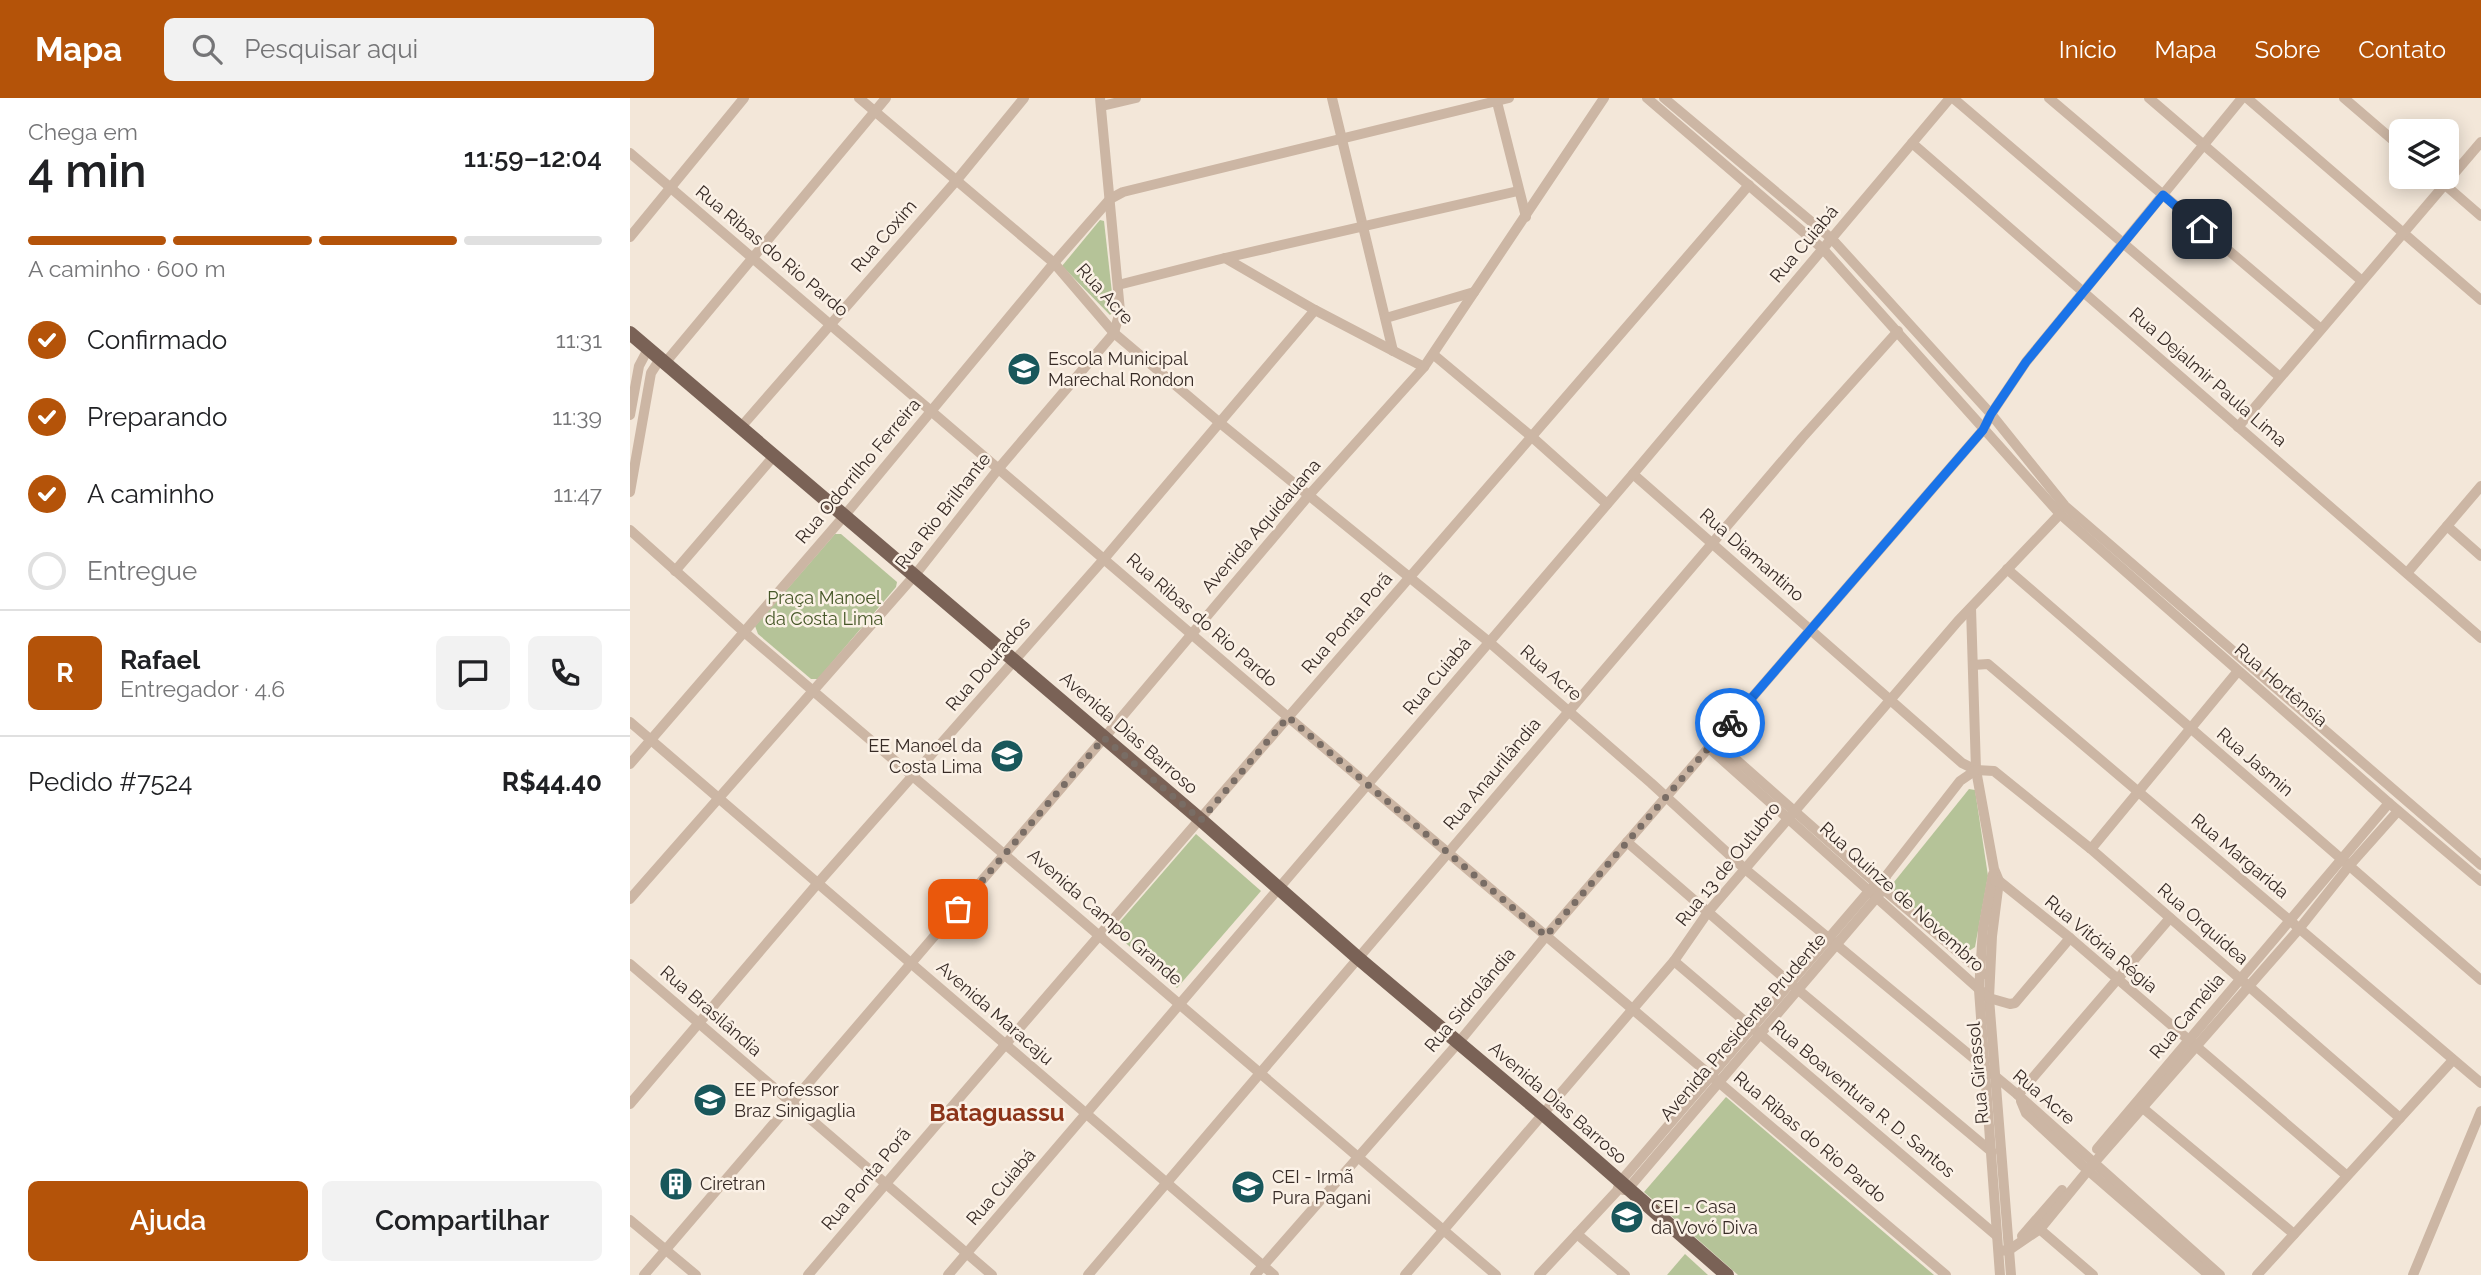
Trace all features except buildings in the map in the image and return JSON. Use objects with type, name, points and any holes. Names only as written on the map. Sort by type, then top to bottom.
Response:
[{"type":"main road","name":"Avenida Dias Barroso","points":[[630,333],[1543,1114],[1621,1188],[1727,1275]]},
{"type":"street","points":[[630,237],[744,98]]},
{"type":"street","name":"Rua Acre","points":[[859,98],[1054,263],[1114,333],[1489,642],[1745,869],[2018,1095],[2089,1165],[2220,1275]]},
{"type":"street","points":[[630,492],[635,433],[651,373],[753,258],[886,98]]},
{"type":"street","name":"Rua Coxim","points":[[741,427],[956,181],[1024,98]]},
{"type":"street","points":[[1114,333],[1120,311],[1101,102],[1136,98]]},
{"type":"street","points":[[1332,98],[1393,351]]},
{"type":"street","name":"Avenida Aquidauana","points":[[644,1275],[1310,494],[1434,355],[1604,98]]},
{"type":"street","points":[[1647,98],[1690,127],[1832,239],[1991,414],[2065,506],[2481,865]]},
{"type":"street","points":[[1664,98],[1690,127]]},
{"type":"street","points":[[1951,98],[2280,377]]},
{"type":"street","name":"Rua Cuiabá","points":[[948,1275],[1951,98]]},
{"type":"street","points":[[2049,98],[2321,329]]},
{"type":"street","points":[[2149,98],[2362,281]]},
{"type":"street","points":[[2244,98],[2481,300]]},
{"type":"street","name":"Rua Sidrolândia","points":[[1255,1275],[1459,1042],[1546,936],[1983,430],[2026,362],[2202,144],[2244,98]]},
{"type":"street","points":[[2344,98],[2389,137]]},
{"type":"street","points":[[1110,199],[1123,191],[1342,140],[1501,99],[1518,191],[1526,217]]},
{"type":"street","name":"Rua Hortênsia","points":[[1690,127],[1749,185],[1823,249],[2060,514],[2481,881]]},
{"type":"street","points":[[2459,168],[2481,142]]},
{"type":"street","name":"Rua Dejalmir Paula Lima","points":[[1912,143],[2481,638]]},
{"type":"street","name":"Rua Ribas do Rio Pardo","points":[[630,153],[1367,785],[1946,1275]]},
{"type":"street","name":"Rua Ponta Porã","points":[[808,1275],[1004,1044],[1749,185]]},
{"type":"street","points":[[2238,427],[2442,189]]},
{"type":"street","points":[[2450,189],[2481,216]]},
{"type":"street","points":[[1118,285],[1518,191]]},
{"type":"street","name":"Rua Odorrilho Ferreira","points":[[630,764],[845,515],[1110,199]]},
{"type":"street","points":[[1225,258],[1315,310],[1424,367]]},
{"type":"street","points":[[1386,318],[1474,292]]},
{"type":"street","name":"Rua Dourados","points":[[630,1104],[818,883],[1104,559],[1315,310]]},
{"type":"street","name":"Rua Anaurilândia","points":[[1087,1275],[1712,544],[1898,331]]},
{"type":"street","name":"Rua Rio Brilhante","points":[[630,899],[915,575],[999,468],[1114,333]]},
{"type":"street","points":[[630,415],[639,366],[648,349]]},
{"type":"street","points":[[1434,355],[1607,504]]},
{"type":"street","points":[[675,571],[774,456]]},
{"type":"street","name":"Rua Diamantino","points":[[1633,474],[1962,763],[1976,770]]},
{"type":"street","points":[[2406,573],[2481,486]]},
{"type":"street","name":"Rua 13 de Outubro","points":[[1405,1275],[1674,961],[1708,912],[1791,815],[1971,608],[2060,514]]},
{"type":"street","points":[[2447,526],[2481,555]]},
{"type":"street","name":"Avenida Campo Grande","points":[[630,530],[743,631],[1496,1275]]},
{"type":"street","name":"Rua Jasmin","points":[[2007,569],[2481,980]]},
{"type":"street","name":"Rua Girassol","points":[[1971,608],[1976,770],[1995,877],[1992,981],[1989,998],[1997,1079],[2004,1250],[2000,1275]]},
{"type":"street","name":"Rua Margarida","points":[[1973,665],[1987,664],[2481,1083]]},
{"type":"street","points":[[2091,849],[2238,671]]},
{"type":"street","name":"Avenida Maracaju","points":[[630,722],[1275,1275]]},
{"type":"street","name":"Rua Quinze de Novembro","points":[[1712,744],[1877,890],[1992,981]]},
{"type":"street","name":"Rua Orquídea","points":[[1976,770],[1994,771],[2091,849],[2400,1118]]},
{"type":"street","name":"Avenida Presidente Prudente","points":[[1539,1275],[1621,1188],[1877,890],[1960,781],[1976,770]]},
{"type":"street","name":"Rua Camélia","points":[[2244,983],[2289,921],[2345,863],[2393,807]]},
{"type":"street","points":[[1628,842],[1992,1152]]},
{"type":"street","points":[[2004,1250],[2037,1226],[2244,983],[2299,929],[2345,863]]},
{"type":"street","name":"Rua Girassol","points":[[1995,877],[1983,929],[1979,990],[1997,1236],[2011,1275]]},
{"type":"street","name":"Rua Vitória Régia","points":[[1995,877],[2346,1175]]},
{"type":"street","name":"Rua Quinze de Novembro","points":[[1877,890],[1979,990],[1989,998],[2010,1004],[2015,1003],[2070,938]]},
{"type":"street","points":[[2018,1095],[2170,918]]},
{"type":"street","name":"Rua Boaventura R. D. Santos","points":[[1674,961],[1997,1236]]},
{"type":"street","name":"Rua Brasilândia","points":[[630,964],[992,1275]]},
{"type":"street","points":[[2257,1275],[2453,1060]]},
{"type":"street","points":[[2140,1105],[2294,1234]]},
{"type":"street","points":[[2413,1275],[2481,1111]]},
{"type":"street","points":[[2089,1165],[2209,1275]]},
{"type":"street","points":[[630,1220],[696,1275]]},
{"type":"street","points":[[2037,1226],[2093,1275]]},
{"type":"street","points":[[1577,1234],[1625,1275]]},
{"type":"green space","points":[[1100,220],[1104,221],[1114,311],[1110,315],[1062,266]]},
{"type":"green space","name":"Praça Manoel da Costa Lima","points":[[835,534],[841,534],[897,582],[896,587],[818,679],[811,679],[758,634],[755,626]]},
{"type":"green space","points":[[1969,789],[1975,790],[1988,876],[1975,947],[1969,951],[1963,950],[1890,887]]},
{"type":"green space","points":[[1196,834],[1261,891],[1177,988],[1112,931]]},
{"type":"green space","points":[[1726,1097],[1934,1275],[1738,1275],[1644,1192]]},
{"type":"green space","points":[[1685,1254],[1708,1275],[1667,1275]]},
{"type":"way so far","points":[[958,909],[1104,738],[1201,820],[1288,717],[1546,936],[1730,723]]},
{"type":"place","name":"Escola Municipal Marechal Rondon","points":[[1024,369]]},
{"type":"place","name":"EE Manoel da Costa Lima","points":[[1007,756]]},
{"type":"place","name":"EE Professor Braz Sinigaglia","points":[[710,1100]]},
{"type":"place","name":"Ciretran","points":[[676,1184]]},
{"type":"place","name":"CEI - Irmã Pura Pagani","points":[[1248,1187]]},
{"type":"place","name":"CEI - Casa da Vovó Diva","points":[[1627,1217]]},
{"type":"district","name":"Bataguassu","points":[[997,1113]]},
{"type":"route","points":[[1730,723],[1983,430],[2026,362],[2163,195],[2202,229]]}]
